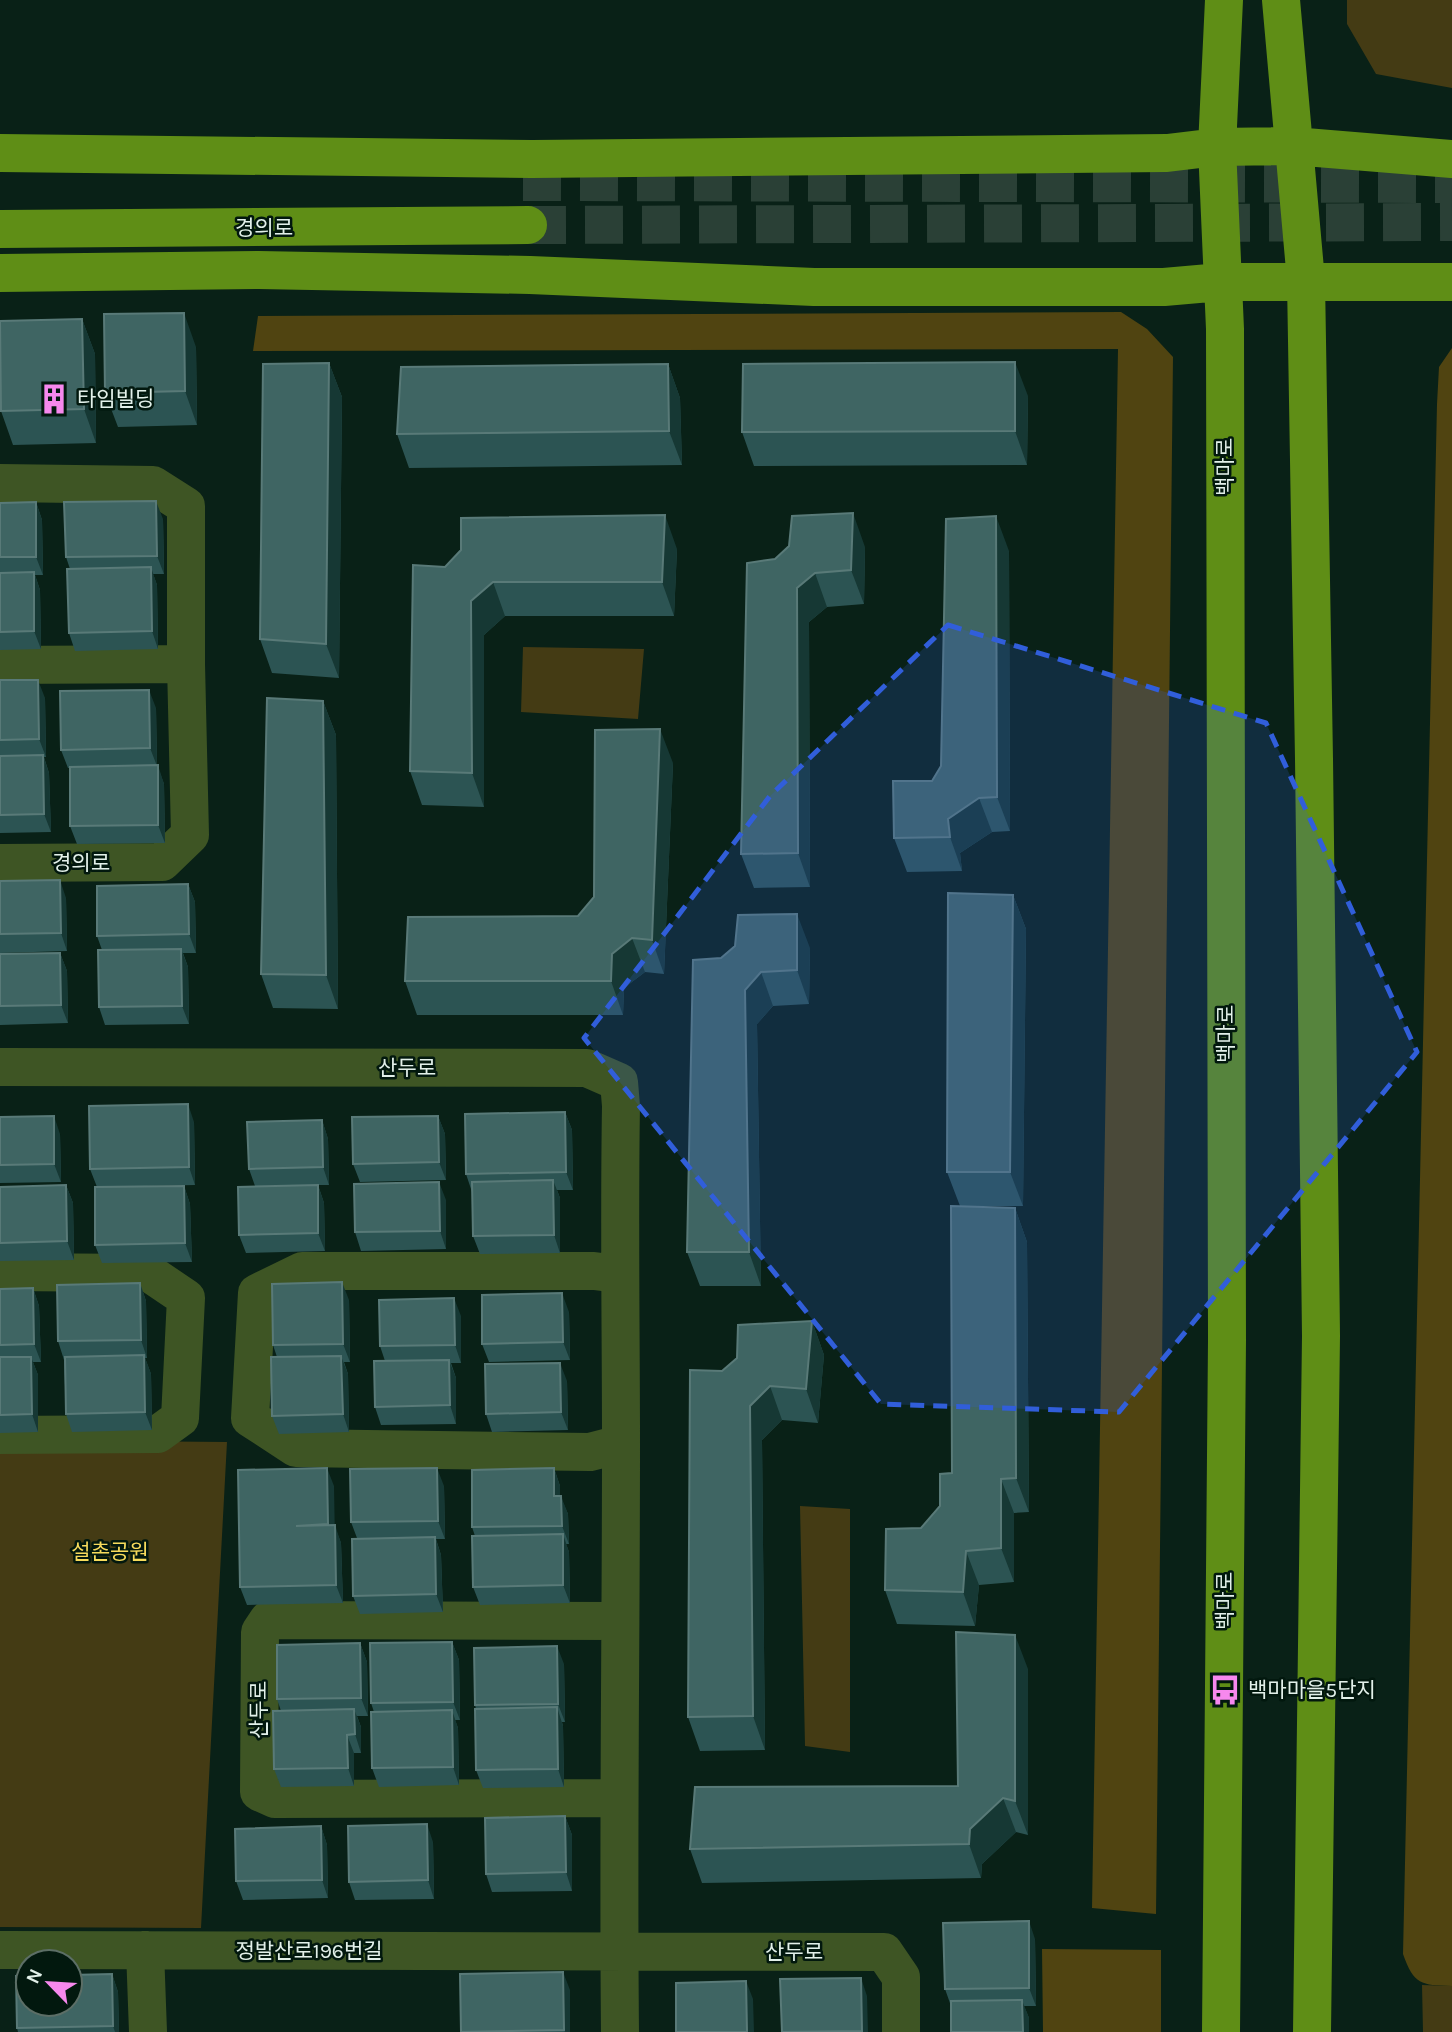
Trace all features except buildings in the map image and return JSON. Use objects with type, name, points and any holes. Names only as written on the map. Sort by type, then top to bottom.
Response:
[{"type":"main road","points":[[1281,0],[1282,41],[1306,281],[1321,1336],[1312,2032]]},
{"type":"main road","name":"백마로","points":[[1221,2032],[1227,1326],[1225,329],[1217,147],[1224,18]]},
{"type":"main road","points":[[0,153],[532,159],[1167,153],[1217,147],[1293,146],[1452,159]]},
{"type":"main road","points":[[0,179],[523,182]]},
{"type":"main road","name":"경의로","points":[[0,229],[528,225]]},
{"type":"main road","points":[[0,273],[259,270],[530,275],[814,288],[1164,288],[1221,282],[1452,282]]},
{"type":"street","points":[[0,483],[153,485],[186,506],[186,664],[0,665]]},
{"type":"street","name":"경의로","points":[[0,863],[162,862],[190,835],[186,664]]},
{"type":"street","name":"산두로","points":[[0,1067],[587,1068],[619,1082],[621,1444],[617,1798],[620,2032]]},
{"type":"street","points":[[618,1274],[594,1271],[302,1271],[257,1293],[250,1418],[296,1448],[590,1452],[621,1444]]},
{"type":"street","points":[[0,1272],[149,1273],[186,1298],[180,1418],[158,1434],[0,1435]]},
{"type":"street","name":"산두로","points":[[617,1798],[275,1799],[259,1792],[260,1632],[268,1620],[618,1621]]},
{"type":"street","name":"정발산로196번길","points":[[0,1950],[619,1952]]},
{"type":"street","points":[[145,1950],[148,2032]]},
{"type":"street","name":"산두로","points":[[619,1952],[884,1952],[901,1977],[901,2032]]},
{"type":"highlighted area","points":[[948,625],[1266,723],[1417,1052],[1119,1412],[881,1404],[584,1038],[770,796]]},
{"type":"green space","points":[[1347,0],[1452,0],[1452,88],[1376,74],[1347,24]]},
{"type":"green space","points":[[523,647],[644,649],[638,719],[521,712]]},
{"type":"green space","name":"설촌공원","points":[[0,1440],[227,1442],[201,1928],[0,1927]]},
{"type":"green space","points":[[800,1506],[850,1509],[850,1752],[805,1746]]},
{"type":"green space","points":[[1422,1985],[1452,1986],[1452,2032],[1423,2032]]},
{"type":"shaded area","points":[[1121,312],[1147,329],[1173,357],[1156,1914],[1092,1908],[1118,349],[253,351],[258,316]]},
{"type":"shaded area","points":[[1452,348],[1452,1986],[1420,1981],[1411,1972],[1403,1954],[1437,404],[1439,367]]},
{"type":"shaded area","points":[[1042,1949],[1161,1950],[1161,2032],[1043,2032]]},
{"type":"tunnel","points":[[523,182],[1452,184]]},
{"type":"tunnel","points":[[528,225],[1452,222]]},
{"type":"place","name":"타임빌딩","points":[[54,399]]},
{"type":"place","name":"백마마을5단지","points":[[1225,1690]]}]
